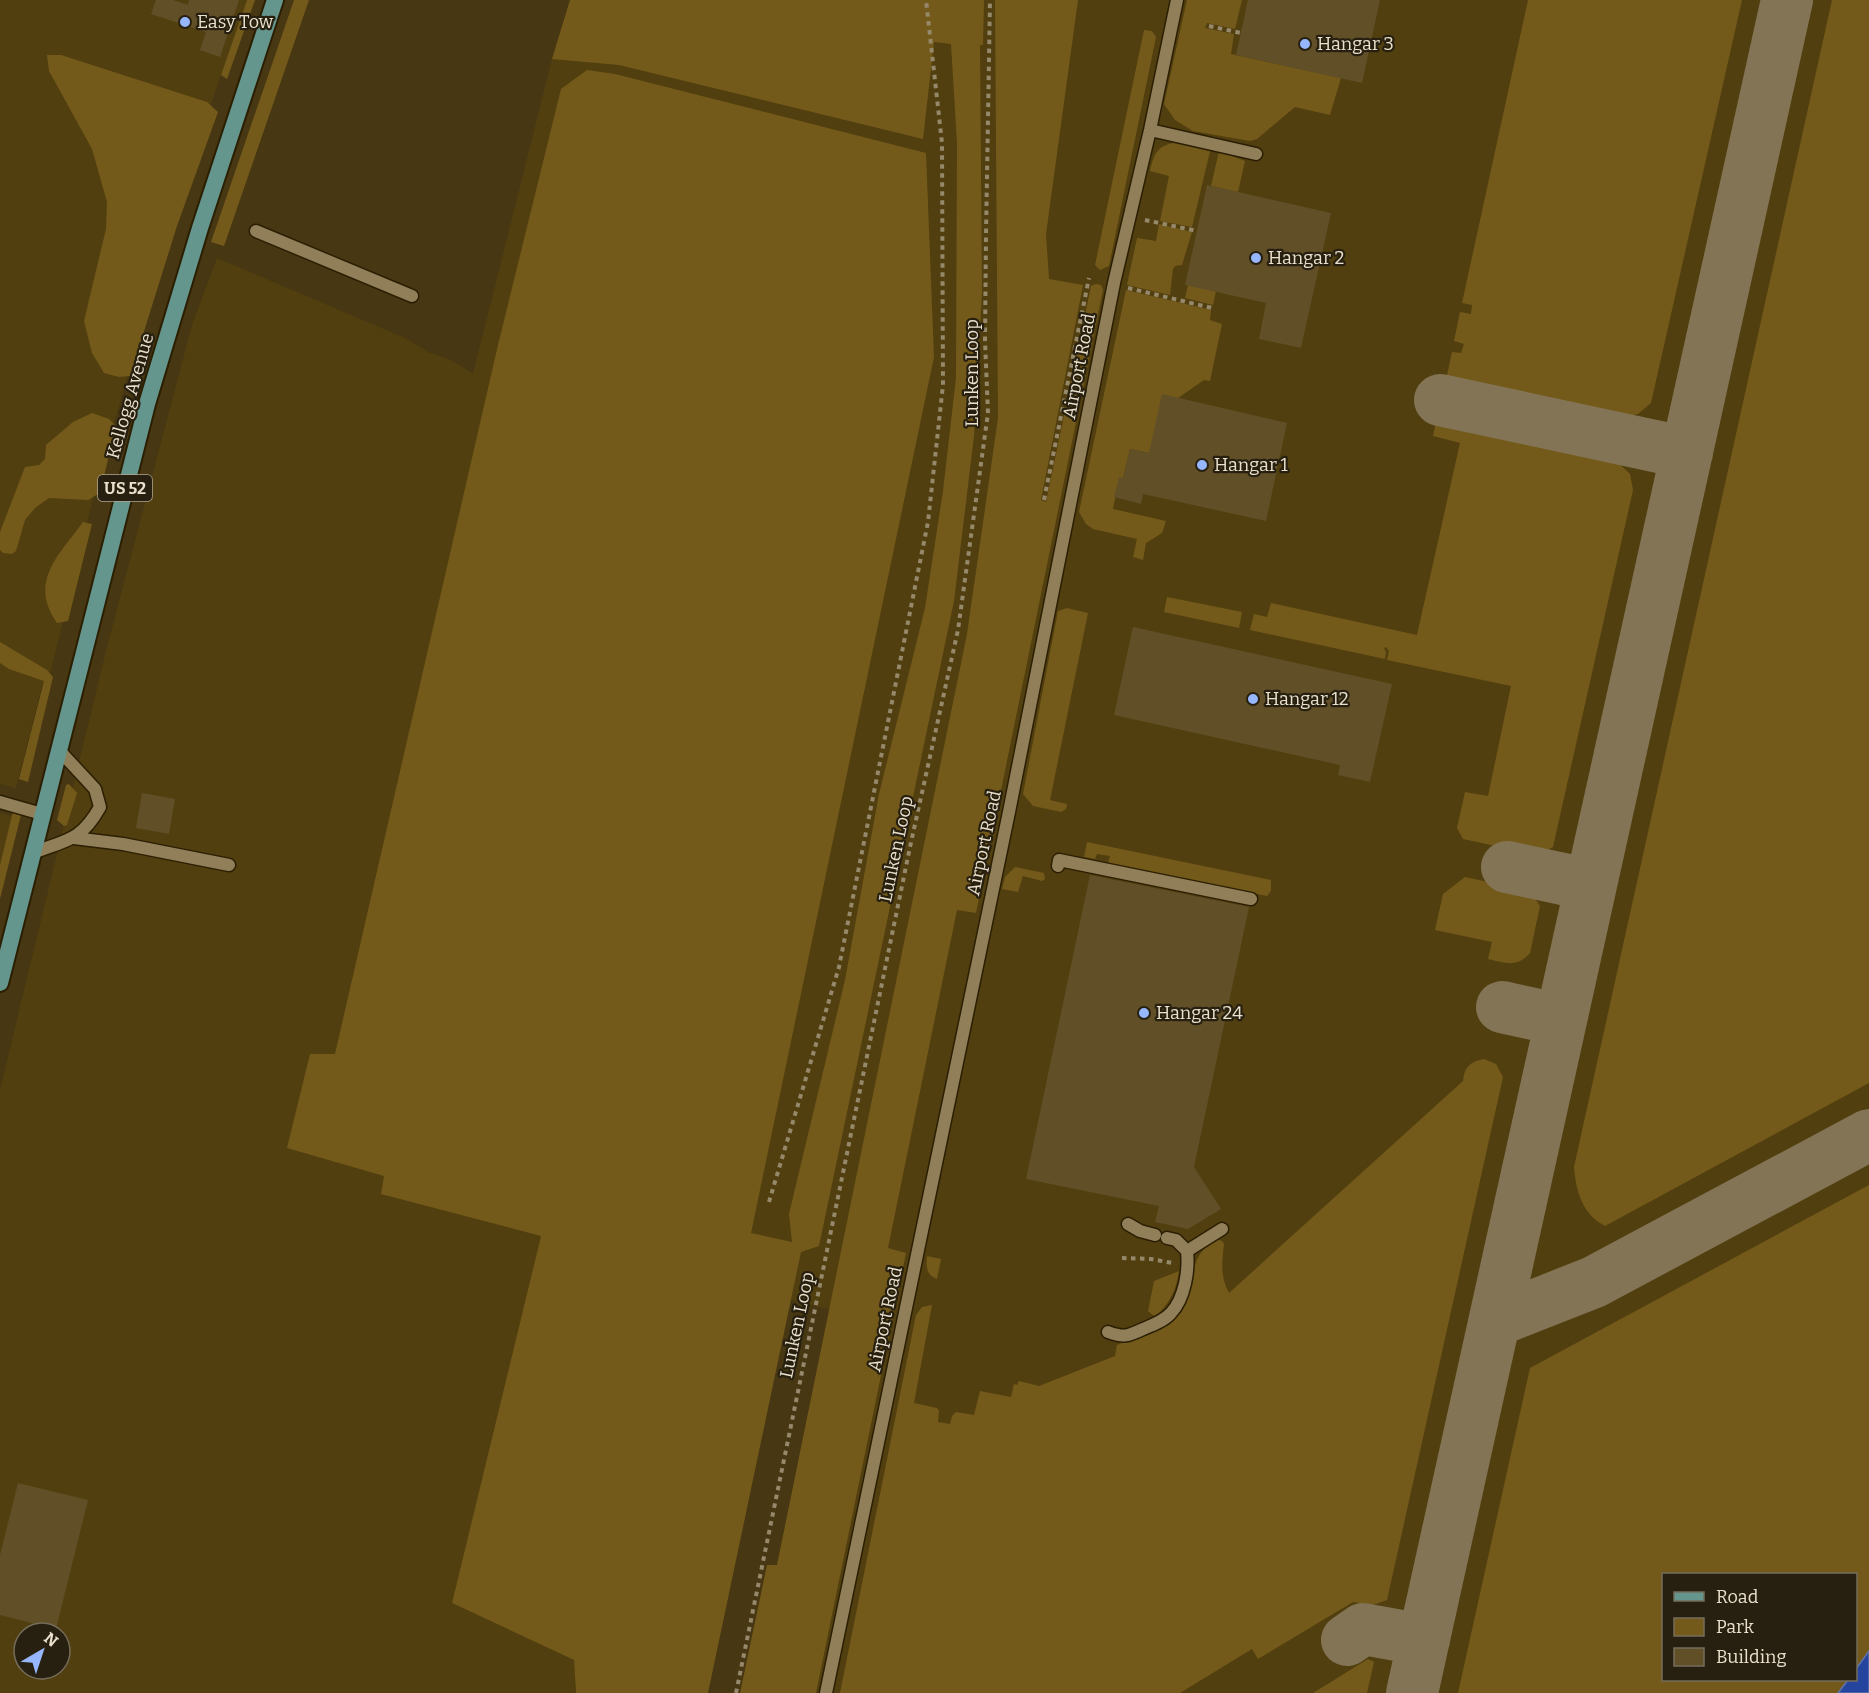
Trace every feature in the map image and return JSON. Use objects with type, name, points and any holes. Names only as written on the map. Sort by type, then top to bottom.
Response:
[{"type":"main road","name":"Kellogg Avenue","points":[[0,983],[147,404],[207,206],[274,0]]},
{"type":"lane","name":"Airport Road","points":[[826,1693],[1038,666],[1112,294],[1177,0]]},
{"type":"lane","points":[[1150,130],[1256,154]]},
{"type":"lane","points":[[256,231],[412,296]]},
{"type":"lane","points":[[32,853],[74,838],[90,826],[100,807],[95,789],[58,749]]},
{"type":"lane","points":[[0,802],[42,814]]},
{"type":"lane","points":[[74,838],[123,844],[229,865]]},
{"type":"lane","points":[[1058,866],[1059,860],[1251,899]]},
{"type":"lane","points":[[1108,1332],[1120,1337],[1162,1321],[1172,1312],[1180,1298],[1188,1266],[1187,1251],[1176,1240],[1140,1232],[1128,1224]]},
{"type":"lane","points":[[1187,1251],[1222,1229]]},
{"type":"path","points":[[769,1202],[838,967],[928,522],[943,385],[942,143],[926,0]]},
{"type":"path","name":"Lunken Loop","points":[[736,1693],[893,928],[958,630],[988,413],[985,330],[990,0]]},
{"type":"path","points":[[1209,26],[1241,33]]},
{"type":"path","points":[[1158,222],[1197,231]]},
{"type":"path","points":[[1044,500],[1089,278]]},
{"type":"path","points":[[1128,288],[1212,308]]},
{"type":"path","points":[[1122,1258],[1151,1259],[1188,1266]]},
{"type":"shaded area","points":[[0,0],[247,0],[180,193],[96,486],[47,686],[42,685],[16,788],[0,784]]},
{"type":"shaded area","points":[[570,0],[1869,0],[1869,1693],[793,1693],[871,1320],[541,1236],[452,1603],[574,1660],[576,1693],[0,1693],[0,1090],[106,651],[192,325],[217,258],[405,338],[428,352],[451,360],[473,374],[552,59]]},
{"type":"shaded area","points":[[0,813],[12,816],[0,865]]},
{"type":"green space","points":[[247,0],[255,0],[227,79],[221,75]]},
{"type":"green space","points":[[294,0],[309,0],[224,246],[211,242]]},
{"type":"green space","points":[[570,0],[984,0],[983,45],[980,45],[982,292],[974,436],[954,601],[819,1246],[801,1252],[708,1693],[576,1693],[574,1660],[452,1603],[541,1236],[381,1194],[384,1176],[287,1148],[310,1054],[335,1054],[498,345],[561,89],[587,70],[615,74],[926,153],[934,357],[751,1233],[792,1242],[789,1214],[845,980],[879,794],[925,608],[943,491],[956,378],[957,143],[951,44],[934,42],[923,139],[619,65],[552,59]]},
{"type":"green space","points":[[995,0],[1078,0],[1046,234],[1049,279],[1083,285],[1041,500],[1046,502],[1091,286],[1101,285],[1103,290],[976,913],[957,910],[888,1248],[906,1253],[816,1693],[740,1693],[767,1565],[777,1565],[967,634],[998,418]]},
{"type":"green space","points":[[1187,0],[1242,0],[1235,29],[1207,23],[1205,28],[1234,34],[1231,54],[1341,78],[1330,115],[1295,107],[1257,139],[1250,141],[1193,131],[1175,120],[1164,104]]},
{"type":"green space","points":[[1528,0],[1742,0],[1651,403],[1638,414],[1622,417],[1446,380],[1452,352],[1461,353],[1464,344],[1454,341],[1460,312],[1471,314],[1472,305],[1462,303]]},
{"type":"green space","points":[[1832,0],[1869,0],[1869,1083],[1605,1226],[1591,1215],[1582,1201],[1576,1185],[1574,1167]]},
{"type":"green space","points":[[1144,30],[1152,31],[1156,37],[1109,266],[1100,270],[1095,265]]},
{"type":"green space","points":[[47,55],[61,55],[207,102],[218,112],[177,226],[130,376],[119,377],[104,373],[92,353],[84,321],[106,229],[107,202],[92,149],[49,71]]},
{"type":"green space","points":[[1182,142],[1211,147],[1192,227],[1160,221],[1169,176],[1150,171],[1159,149],[1168,144]]},
{"type":"green space","points":[[1219,151],[1245,161],[1238,192],[1211,186]]},
{"type":"green space","points":[[1159,224],[1192,232],[1182,265],[1175,266],[1173,269],[1170,295],[1127,285],[1137,238],[1156,241]]},
{"type":"green space","points":[[1188,285],[1216,291],[1213,305],[1185,298]]},
{"type":"green space","points":[[1126,290],[1211,310],[1210,320],[1222,324],[1210,381],[1204,380],[1178,398],[1149,453],[1130,449],[1123,478],[1119,478],[1113,509],[1166,521],[1162,533],[1146,543],[1143,560],[1133,557],[1137,539],[1093,529],[1086,524],[1079,512]]},
{"type":"green space","points":[[92,413],[109,419],[116,426],[100,493],[88,500],[49,498],[35,508],[25,520],[16,551],[12,554],[3,553],[0,550],[0,532],[25,467],[39,465],[45,459],[46,445],[73,422]]},
{"type":"green space","points":[[1436,422],[1614,459],[1630,474],[1633,490],[1553,847],[1537,855],[1463,839],[1457,828],[1465,792],[1488,796],[1511,686],[1387,660],[1389,651],[1386,647],[1384,648],[1385,659],[1250,630],[1254,614],[1267,617],[1271,603],[1417,635],[1460,443],[1433,436]]},
{"type":"green space","points":[[83,522],[92,524],[68,621],[57,623],[45,595],[46,582],[57,558]]},
{"type":"green space","points":[[1167,597],[1242,612],[1239,628],[1164,612]]},
{"type":"green space","points":[[1067,608],[1088,613],[1050,800],[1067,804],[1066,809],[1061,812],[1033,806],[1023,794],[1058,611]]},
{"type":"green space","points":[[0,642],[47,670],[53,677],[28,782],[19,779],[44,681],[9,669],[0,663]]},
{"type":"green space","points":[[69,784],[77,793],[67,825],[64,826],[57,820],[66,785]]},
{"type":"green space","points":[[13,811],[21,815],[0,899],[0,865]]},
{"type":"green space","points":[[1087,842],[1271,880],[1271,891],[1267,896],[1108,863],[1110,856],[1097,854],[1095,859],[1084,857]]},
{"type":"green space","points":[[1015,867],[1044,873],[1045,879],[1042,881],[1023,876],[1018,892],[1002,889],[1005,877]]},
{"type":"green space","points":[[1465,877],[1530,891],[1540,906],[1530,953],[1525,958],[1515,963],[1488,959],[1492,942],[1435,930],[1443,894]]},
{"type":"green space","points":[[1484,1059],[1496,1064],[1503,1077],[1387,1600],[1373,1605],[1353,1602],[1258,1659],[1252,1649],[1180,1693],[840,1693],[916,1315],[922,1307],[932,1305],[914,1403],[937,1408],[938,1422],[950,1424],[956,1412],[974,1415],[980,1391],[1011,1397],[1014,1384],[1017,1385],[1019,1381],[1039,1386],[1115,1356],[1117,1345],[1159,1329],[1179,1313],[1189,1293],[1195,1264],[1206,1247],[1216,1239],[1224,1244],[1223,1275],[1229,1293],[1463,1081],[1469,1066],[1475,1061]]},
{"type":"green space","points":[[1869,1185],[1869,1693],[1458,1693],[1530,1368]]},
{"type":"green space","points":[[927,1256],[941,1259],[937,1279],[929,1273]]},
{"type":"green space","points":[[1179,1271],[1172,1296],[1155,1317],[1148,1311],[1154,1281]]},
{"type":"green space","points":[[1368,1659],[1374,1662],[1367,1693],[1313,1693]]},
{"type":"water","points":[[1869,1651],[1869,1693],[1838,1693],[1847,1681],[1857,1681],[1857,1668]]},
{"type":"building","points":[[156,0],[173,0],[188,5],[189,0],[239,0],[220,57],[200,50],[206,32],[151,14]]},
{"type":"building","name":"Hangar 3","points":[[1248,0],[1380,0],[1362,83],[1236,55]]},
{"type":"building","name":"Hangar 2","points":[[1207,185],[1331,213],[1301,348],[1259,339],[1266,303],[1185,285]]},
{"type":"building","name":"Hangar 1","points":[[1162,394],[1287,423],[1266,521],[1143,494],[1141,504],[1114,497],[1119,477],[1123,478],[1130,449],[1149,453]]},
{"type":"building","name":"Hangar 12","points":[[1133,627],[1392,684],[1370,782],[1338,775],[1340,765],[1114,715]]},
{"type":"building","points":[[142,793],[175,799],[169,834],[136,828]]},
{"type":"building","name":"Hangar 24","points":[[1090,875],[1249,907],[1194,1167],[1221,1209],[1188,1229],[1155,1222],[1159,1206],[1026,1179]]},
{"type":"building","points":[[18,1483],[88,1500],[58,1621],[24,1621],[0,1615],[0,1555]]},
{"type":"taxiway","points":[[1412,1693],[1787,0]]},
{"type":"taxiway","points":[[1440,400],[1687,453]]},
{"type":"taxiway","points":[[1507,867],[1591,885]]},
{"type":"taxiway","points":[[1502,1007],[1561,1020]]},
{"type":"taxiway","points":[[1495,1321],[1594,1282],[1869,1135]]},
{"type":"taxiway","points":[[1347,1640],[1363,1629],[1424,1640]]},
{"type":"place","name":"Easy Tow","points":[[185,22]]},
{"type":"place","name":"Hangar 3","points":[[1305,44]]},
{"type":"place","name":"Hangar 2","points":[[1256,258]]},
{"type":"place","name":"Hangar 1","points":[[1202,465]]},
{"type":"place","name":"Hangar 12","points":[[1253,699]]},
{"type":"place","name":"Hangar 24","points":[[1144,1013]]}]
